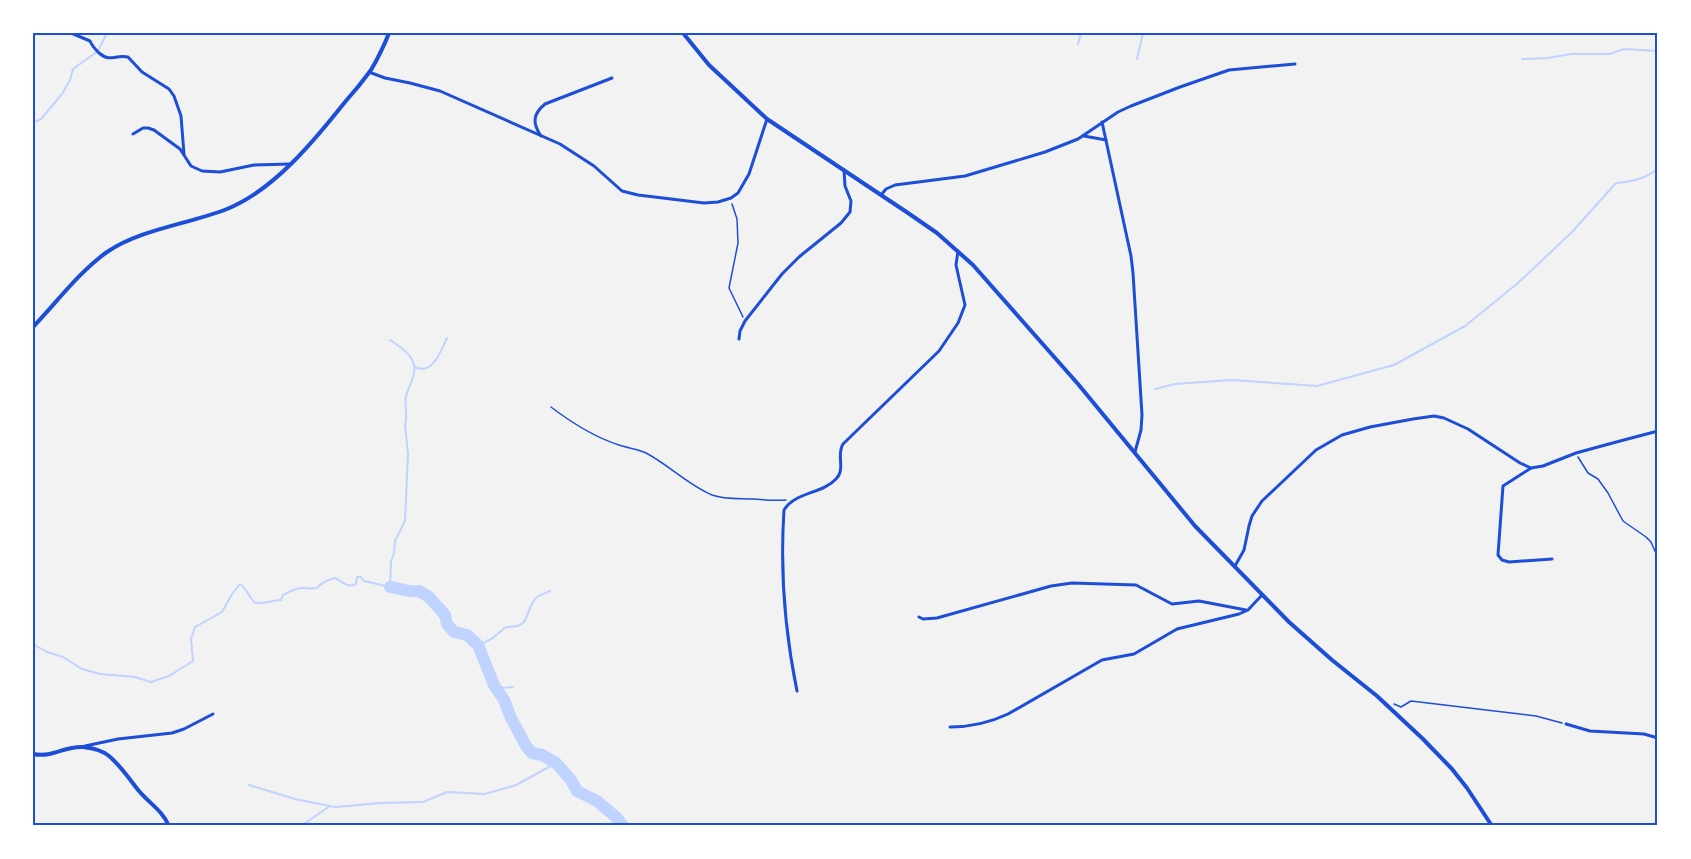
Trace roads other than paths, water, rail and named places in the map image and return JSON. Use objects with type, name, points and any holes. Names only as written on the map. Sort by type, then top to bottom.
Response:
[{"type":"street","points":[[71,33],[90,41],[105,58],[128,57],[142,72],[172,92],[181,116],[184,154]]},
{"type":"street","points":[[33,327],[82,274],[108,252],[144,235],[229,208],[263,188],[290,164],[336,114],[369,72],[389,33]]},
{"type":"street","points":[[683,33],[709,65],[767,119],[927,227],[973,265],[1078,384],[1180,509],[1262,596],[1424,739],[1467,788],[1492,826]]},
{"type":"street","points":[[881,195],[886,189],[895,185],[965,176],[1065,145],[1131,106],[1229,70],[1295,64]]},
{"type":"street","points":[[369,72],[440,91],[542,137],[577,154],[594,166],[616,187],[628,194],[704,203],[718,202],[738,193],[749,174],[767,119]]},
{"type":"street","points":[[542,137],[534,119],[540,108],[612,78]]},
{"type":"street","points":[[1102,122],[1133,273],[1142,414],[1141,430],[1134,454]]},
{"type":"street","points":[[133,134],[143,128],[154,130],[174,143],[191,166],[211,172],[254,165],[290,164]]},
{"type":"street","points":[[1084,135],[1106,140]]},
{"type":"street","points":[[739,339],[745,321],[790,265],[850,212],[844,170]]},
{"type":"street","points":[[797,691],[791,659],[784,583],[784,510],[787,504],[831,483],[839,475],[840,449],[843,444],[939,351],[958,323],[965,305],[956,265],[958,251]]},
{"type":"street","points":[[1236,566],[1244,550],[1252,516],[1262,501],[1316,450],[1342,435],[1370,427],[1434,416],[1468,429],[1531,468]]},
{"type":"street","points":[[1552,559],[1504,562],[1498,555],[1503,486],[1531,468],[1543,466],[1576,453],[1658,433]]},
{"type":"street","points":[[919,617],[937,618],[1051,586],[1072,583],[1136,585],[1172,604],[1199,601],[1248,610]]},
{"type":"street","points":[[950,727],[979,725],[1008,714],[1102,660],[1134,654],[1177,629],[1248,610],[1262,596]]},
{"type":"street","points":[[33,754],[47,755],[67,748],[118,739],[172,733],[213,714]]},
{"type":"street","points":[[1566,724],[1590,730],[1644,734],[1658,738]]},
{"type":"street","points":[[82,747],[108,756],[140,792],[162,812],[169,826]]},
{"type":"waterway","points":[[33,123],[41,119],[62,94],[73,69],[98,51],[107,33]]},
{"type":"waterway","points":[[1078,44],[1081,33]]},
{"type":"waterway","points":[[1137,59],[1143,33]]},
{"type":"waterway","points":[[1522,59],[1571,54],[1610,54],[1624,49],[1658,51]]},
{"type":"waterway","points":[[1155,389],[1175,384],[1232,380],[1317,386],[1394,365],[1465,326],[1518,283],[1572,232],[1616,183],[1638,179],[1658,168]]},
{"type":"waterway","points":[[415,367],[421,369],[431,365],[447,338]]},
{"type":"waterway","points":[[33,644],[63,657],[82,669],[100,674],[135,677],[151,682],[169,676],[193,661],[191,639],[195,627],[222,612],[240,584],[252,600],[258,603],[281,600],[283,595],[292,590],[317,588],[335,578],[350,586],[356,584],[357,577],[361,577],[364,581],[390,587],[395,541],[405,521],[408,454],[405,425],[406,399],[414,371],[409,355],[390,340]]},
{"type":"waterway","points":[[390,587],[419,591],[429,597],[445,615],[447,624],[454,632],[467,635],[478,645],[494,685],[504,700],[526,746],[532,753],[542,755],[556,763],[571,780],[577,791],[597,801],[623,826]]},
{"type":"waterway","points":[[477,645],[489,640],[506,627],[520,625],[524,622],[536,598],[550,591]]},
{"type":"waterway","points":[[499,693],[502,688],[513,687]]},
{"type":"waterway","points":[[249,785],[295,799],[335,807],[423,802],[447,792],[485,794],[516,785],[556,763]]},
{"type":"waterway","points":[[301,826],[330,806]]}]
